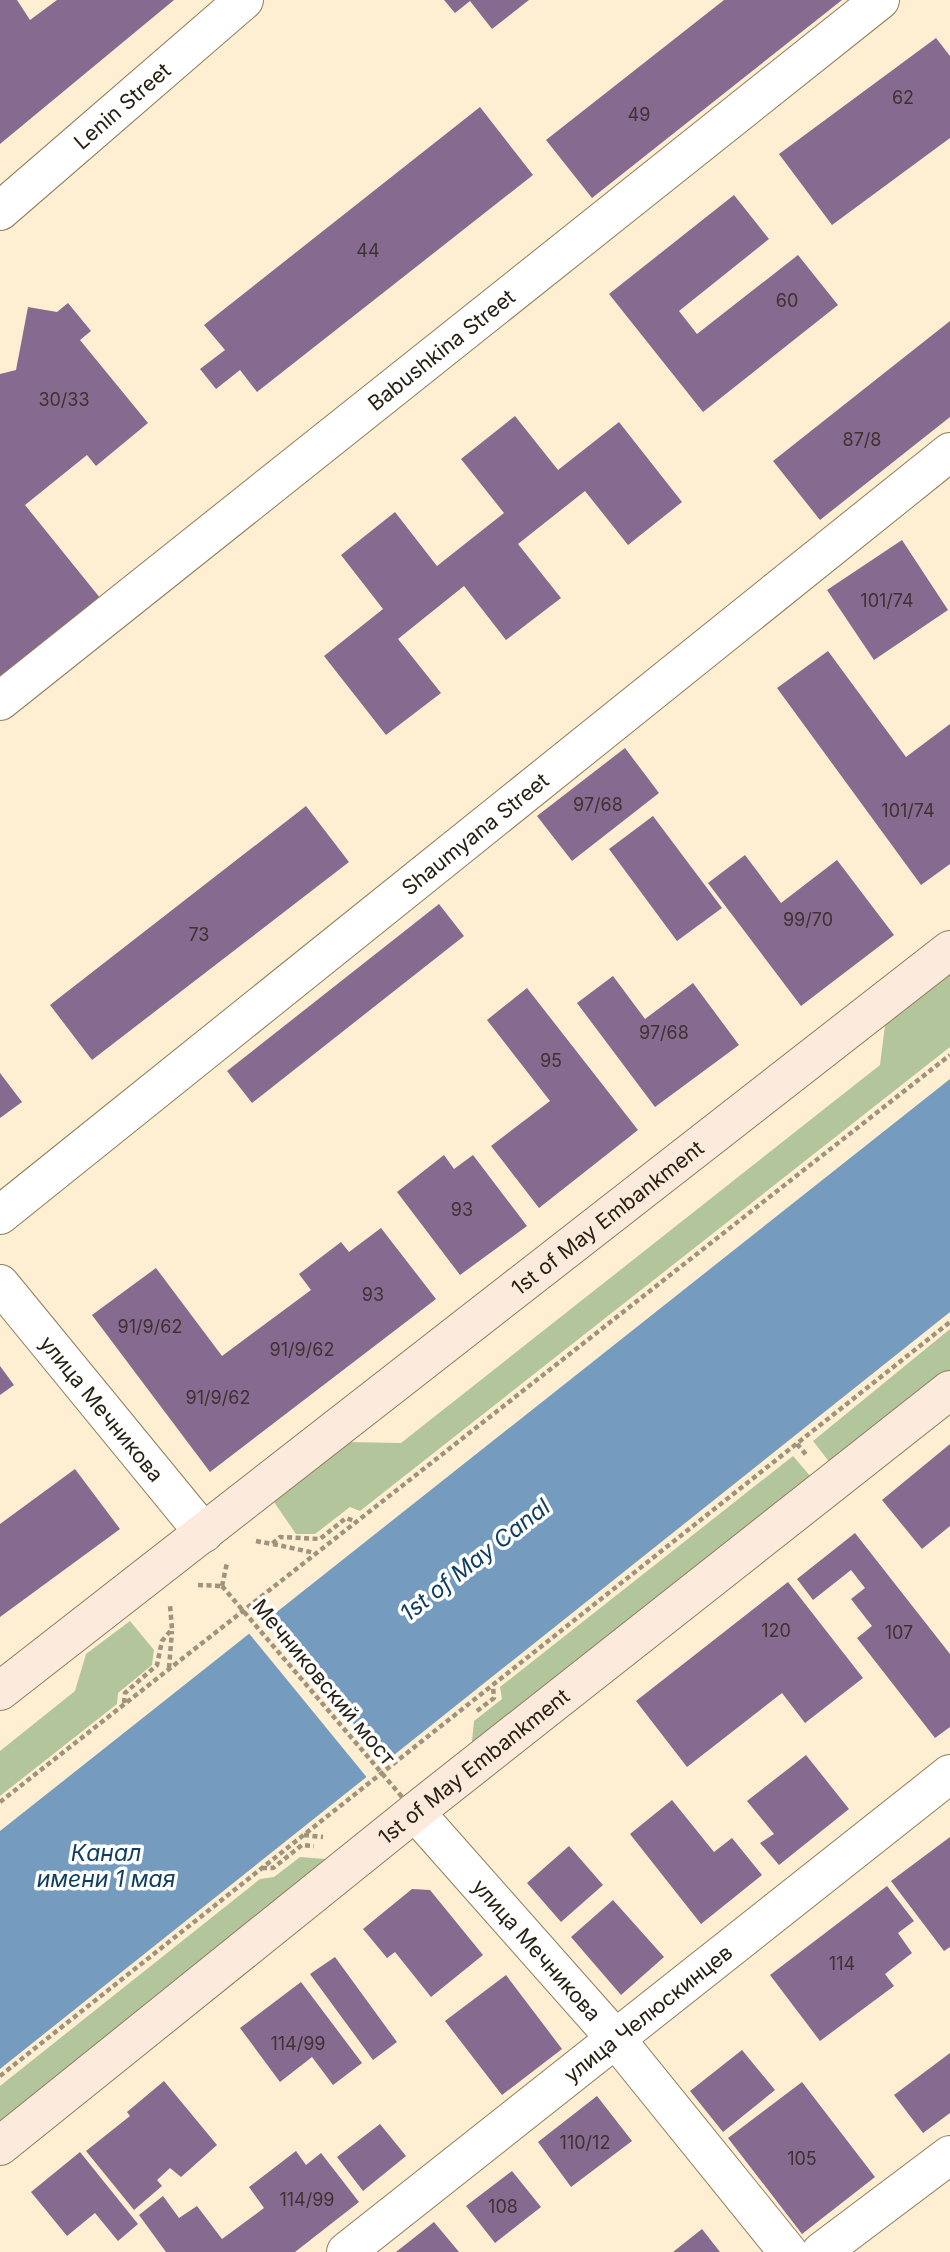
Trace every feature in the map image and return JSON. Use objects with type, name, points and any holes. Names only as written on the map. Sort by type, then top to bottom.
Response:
[{"type":"main road","name":"1st of May Embankment","points":[[0,1691],[950,950]]},
{"type":"main road","name":"1st of May Embankment","points":[[0,2146],[409,1805],[950,1390]]},
{"type":"street","name":"Lenin Street","points":[[0,211],[244,0]]},
{"type":"street","name":"Babushkina Street","points":[[0,701],[880,0]]},
{"type":"street","name":"Shaumyana Street","points":[[0,1215],[950,452]]},
{"type":"street","name":"улица Мечникова","points":[[0,1284],[204,1533]]},
{"type":"street","name":"улица Челюскинцев","points":[[346,2252],[950,1774]]},
{"type":"street","name":"улица Мечникова","points":[[409,1805],[615,2038],[788,2252]]},
{"type":"street","points":[[821,2252],[950,2155]]},
{"type":"path","points":[[0,1802],[950,1055]]},
{"type":"path","points":[[0,2076],[950,1322]]},
{"type":"path","points":[[272,1544],[280,1537],[320,1539],[346,1518],[356,1521]]},
{"type":"path","points":[[250,1540],[316,1553]]},
{"type":"path","name":"Мечниковский мост","points":[[214,1576],[409,1805]]},
{"type":"path","points":[[195,1585],[222,1586]]},
{"type":"path","points":[[169,1596],[172,1629],[169,1669]]},
{"type":"path","points":[[124,1705],[125,1693],[157,1665],[162,1641],[172,1629]]},
{"type":"path","points":[[449,1732],[450,1720]]},
{"type":"path","points":[[303,1835],[330,1838]]},
{"type":"green space","points":[[950,970],[950,1047],[360,1511],[350,1507],[315,1534],[296,1534],[274,1502],[349,1442],[401,1443],[880,1065],[886,1017]]},
{"type":"green space","points":[[950,1329],[950,1376],[834,1468],[813,1441]]},
{"type":"green space","points":[[793,1456],[818,1485],[479,1750],[472,1741],[474,1721],[502,1699],[500,1687]]},
{"type":"green space","points":[[130,1621],[154,1650],[152,1665],[118,1693],[117,1704],[0,1796],[0,1751],[75,1691],[86,1654]]},
{"type":"green space","points":[[300,1857],[338,1860],[0,2131],[0,2086],[260,1879],[274,1877]]},
{"type":"water","name":"Канал имени 1 мая","points":[[950,1079],[950,1312],[0,2069],[0,1831]]},
{"type":"pier","points":[[263,1618],[388,1764],[369,1780],[247,1631]]},
{"type":"building","points":[[0,0],[17,0],[30,20],[57,0],[174,0],[0,144]]},
{"type":"building","points":[[444,0],[529,0],[492,29],[470,1],[455,13]]},
{"type":"building","points":[[724,0],[842,0],[592,198],[546,140]]},
{"type":"building","points":[[936,38],[950,56],[950,138],[832,225],[779,154]]},
{"type":"building","points":[[480,107],[533,175],[257,392],[240,370],[216,389],[200,369],[225,350],[204,325]]},
{"type":"building","points":[[734,195],[769,239],[679,311],[697,334],[798,255],[838,305],[703,412],[609,294]]},
{"type":"building","points":[[68,303],[91,331],[80,340],[148,423],[96,466],[87,455],[25,505],[109,609],[0,695],[0,374],[16,370],[28,307],[57,312]]},
{"type":"building","points":[[950,321],[950,417],[820,520],[773,461]]},
{"type":"building","points":[[515,416],[558,470],[619,422],[682,502],[628,545],[585,491],[518,544],[561,598],[506,640],[464,586],[398,639],[441,693],[386,735],[324,656],[383,609],[341,555],[395,512],[437,566],[504,513],[461,459]]},
{"type":"building","points":[[902,540],[948,610],[874,660],[827,590]]},
{"type":"building","points":[[828,651],[906,757],[950,724],[950,864],[921,885],[777,688]]},
{"type":"building","points":[[625,748],[659,793],[572,861],[537,816]]},
{"type":"building","points":[[306,806],[349,862],[92,1060],[50,1005]]},
{"type":"building","points":[[653,816],[722,908],[677,941],[609,849]]},
{"type":"building","points":[[745,855],[781,903],[837,860],[894,935],[801,1006],[708,883]]},
{"type":"building","points":[[439,904],[464,936],[252,1103],[227,1071]]},
{"type":"building","points":[[613,976],[645,1019],[693,983],[739,1045],[655,1107],[577,1003]]},
{"type":"building","points":[[527,988],[638,1130],[539,1208],[491,1146],[550,1101],[487,1020]]},
{"type":"building","points":[[0,1073],[22,1102],[0,1118]]},
{"type":"building","points":[[444,1155],[454,1169],[473,1155],[527,1226],[460,1275],[397,1192]]},
{"type":"building","points":[[381,1228],[436,1299],[210,1472],[92,1315],[156,1268],[222,1356],[311,1290],[299,1274],[341,1242],[349,1252]]},
{"type":"building","points":[[0,1366],[14,1385],[0,1395]]},
{"type":"building","points":[[950,1444],[950,1526],[922,1549],[882,1500]]},
{"type":"building","points":[[75,1469],[120,1529],[0,1617],[0,1524]]},
{"type":"building","points":[[855,1533],[950,1654],[950,1727],[935,1738],[857,1638],[872,1626],[851,1599],[865,1588],[851,1570],[813,1600],[797,1579]]},
{"type":"building","points":[[788,1582],[863,1678],[805,1723],[782,1693],[687,1767],[636,1701]]},
{"type":"building","points":[[806,1755],[849,1809],[779,1865],[760,1843],[774,1834],[747,1801]]},
{"type":"building","points":[[672,1800],[714,1852],[732,1838],[762,1875],[701,1924],[630,1834]]},
{"type":"building","points":[[950,1837],[950,1947],[944,1951],[891,1881]]},
{"type":"building","points":[[569,1846],[603,1885],[561,1922],[527,1883]]},
{"type":"building","points":[[887,1886],[914,1921],[898,1933],[912,1953],[885,1974],[894,1986],[820,2041],[770,1975]]},
{"type":"building","points":[[412,1889],[430,1890],[483,1955],[431,1997],[395,1952],[387,1958],[363,1929]]},
{"type":"building","points":[[613,1900],[664,1957],[621,1995],[571,1937]]},
{"type":"building","points":[[335,1957],[397,2042],[373,2060],[310,1974]]},
{"type":"building","points":[[506,1975],[562,2049],[502,2095],[445,2021]]},
{"type":"building","points":[[301,1982],[362,2063],[333,2085],[312,2057],[280,2082],[240,2028]]},
{"type":"building","points":[[742,2050],[775,2090],[723,2132],[690,2091]]},
{"type":"building","points":[[950,2053],[950,2113],[923,2133],[894,2095]]},
{"type":"building","points":[[164,2081],[217,2145],[181,2177],[170,2168],[157,2180],[162,2186],[134,2210],[86,2151],[130,2116],[127,2112]]},
{"type":"building","points":[[802,2082],[875,2177],[802,2234],[728,2138]]},
{"type":"building","points":[[597,2096],[632,2141],[571,2187],[538,2142]]},
{"type":"building","points":[[380,2124],[406,2156],[363,2191],[337,2157]]},
{"type":"building","points":[[296,2151],[306,2165],[321,2153],[359,2202],[295,2252],[166,2252],[139,2215],[163,2196],[179,2218],[197,2206],[222,2239],[264,2208],[249,2187]]},
{"type":"building","points":[[80,2152],[138,2224],[118,2241],[95,2213],[67,2236],[31,2192]]},
{"type":"building","points":[[512,2171],[541,2207],[495,2243],[466,2206]]},
{"type":"building","points":[[434,2222],[459,2252],[396,2252]]},
{"type":"building","points":[[702,2229],[720,2252],[673,2252]]},
{"type":"water label","name":"1st of May Canal","points":[[475,1560]]}]
